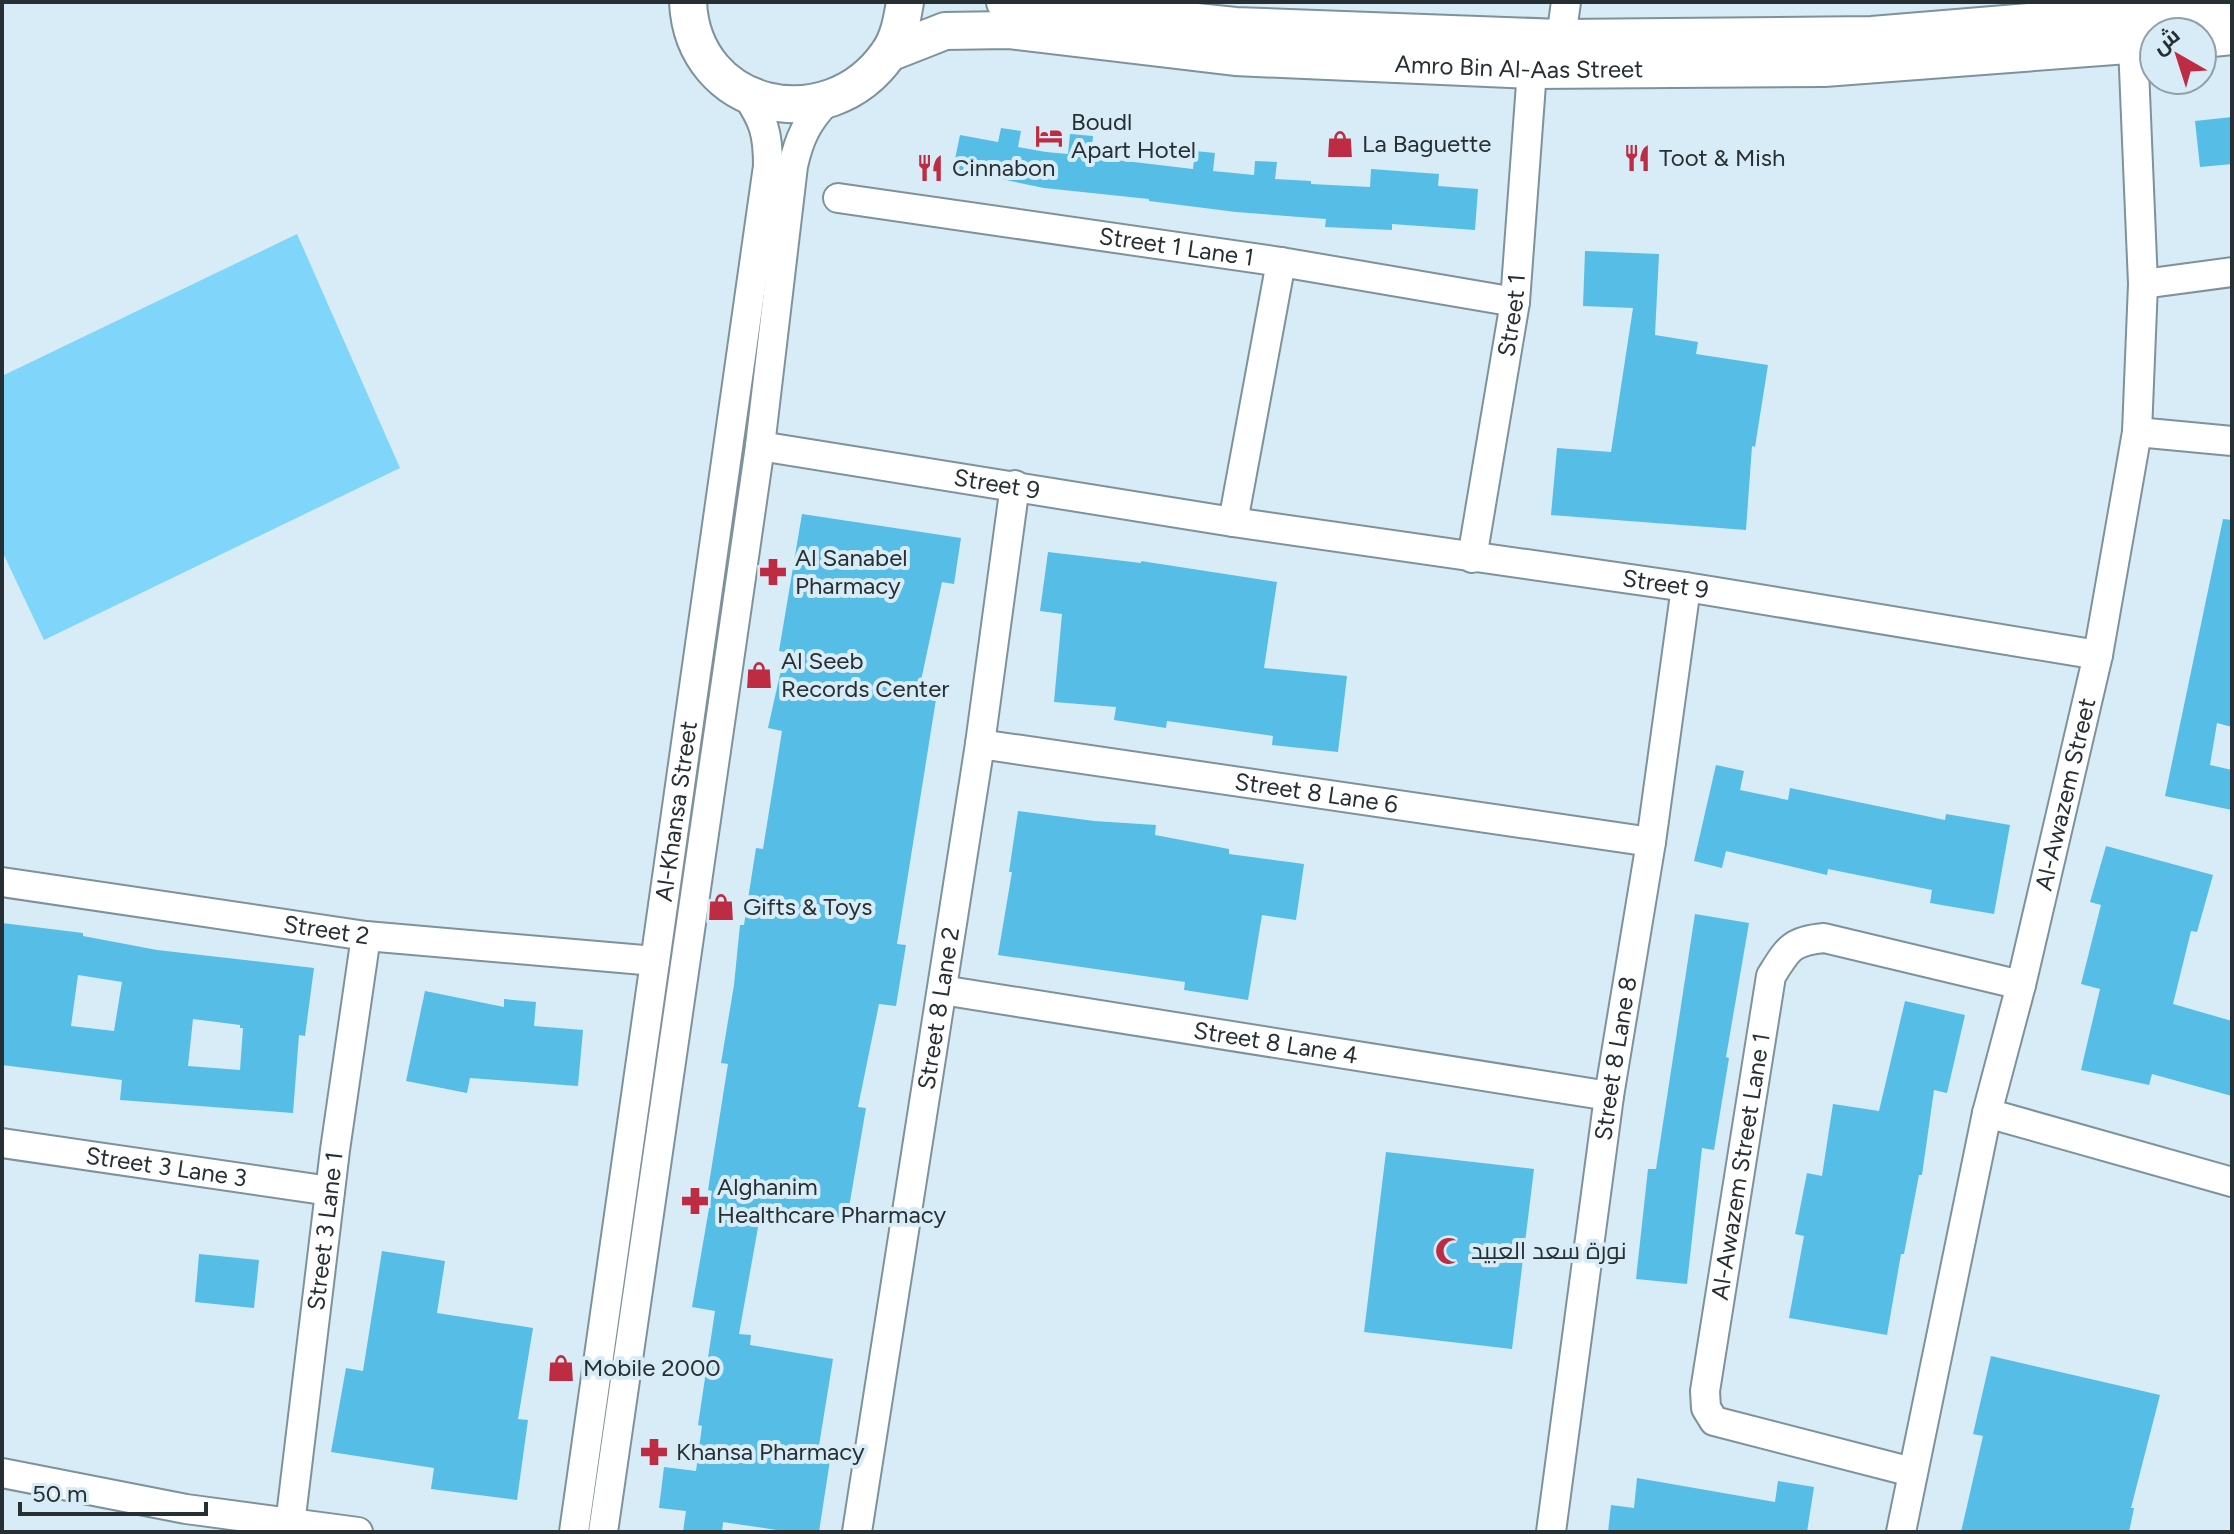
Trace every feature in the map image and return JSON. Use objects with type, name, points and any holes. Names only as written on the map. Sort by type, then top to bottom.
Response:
[{"type":"main road","points":[[682,9],[697,46],[726,82],[746,94],[772,103],[800,106],[827,101],[862,83],[889,53],[901,27],[905,2]]},
{"type":"main road","name":"Amro Bin Al-Aas Street","points":[[1005,2],[1235,26],[1561,38],[1872,35],[2232,5]]},
{"type":"main road","name":"Amro Bin Al-Aas Street","points":[[889,53],[945,31],[1008,30],[1235,57],[1532,70],[1824,68],[2138,44]]},
{"type":"street","points":[[1561,38],[1566,2]]},
{"type":"street","name":"Street 1","points":[[1472,558],[1515,302],[1532,70]]},
{"type":"street","name":"Al-Khansa Street","points":[[574,1532],[768,166],[764,120],[746,94]]},
{"type":"street","name":"Al-Awazem Street","points":[[1901,1532],[1987,1113],[2021,985],[2098,655],[2137,432],[2143,284],[2144,96]]},
{"type":"street","name":"Al-Khansa Street","points":[[603,1532],[760,446],[793,166],[806,124],[827,101]]},
{"type":"street","name":"Street 1 Lane 1","points":[[838,198],[1281,262],[1515,302]]},
{"type":"street","points":[[1233,522],[1281,262]]},
{"type":"street","points":[[2143,284],[2232,272]]},
{"type":"street","points":[[2137,432],[2232,441]]},
{"type":"street","name":"Street 9","points":[[760,446],[1233,522],[1686,587],[2098,655]]},
{"type":"street","name":"Street 8 Lane 2","points":[[857,1532],[980,744],[1015,485]]},
{"type":"street","name":"Street 8 Lane 8","points":[[1551,1532],[1609,1096],[1651,842],[1686,587]]},
{"type":"street","name":"Street 8 Lane 6","points":[[980,744],[1651,842]]},
{"type":"street","name":"Street 2","points":[[2,882],[366,936],[655,961]]},
{"type":"street","name":"Street 3 Lane 1","points":[[290,1525],[330,1191],[366,936]]},
{"type":"street","name":"Al-Awazem Street Lane 1","points":[[1912,1472],[1714,1421],[1706,1408],[1705,1391],[1771,976],[1788,950],[1801,940],[1824,938],[2021,985]]},
{"type":"street","name":"Street 8 Lane 4","points":[[942,990],[1609,1096]]},
{"type":"street","points":[[1987,1113],[2232,1182]]},
{"type":"street","name":"Street 3 Lane 3","points":[[2,1143],[330,1191]]},
{"type":"street","points":[[2,1473],[184,1521],[290,1525],[358,1532]]},
{"type":"shaded area","points":[[297,234],[400,468],[44,640],[2,551],[2,376]]},
{"type":"building","points":[[2232,117],[2232,164],[2200,167],[2195,121]]},
{"type":"building","points":[[1001,128],[1021,131],[1018,147],[1068,154],[1070,134],[1093,136],[1091,157],[1193,169],[1195,151],[1215,153],[1213,171],[1254,175],[1255,161],[1277,162],[1275,179],[1311,181],[1311,184],[1370,187],[1371,169],[1439,174],[1438,186],[1478,189],[1475,230],[1392,224],[1392,230],[1325,227],[1326,219],[1236,212],[1044,188],[953,169],[960,135],[998,142]]},
{"type":"building","points":[[1585,251],[1659,254],[1655,335],[1698,342],[1696,354],[1768,365],[1755,447],[1752,446],[1746,530],[1551,515],[1557,448],[1611,452],[1633,308],[1583,306]]},
{"type":"building","points":[[802,514],[961,538],[954,584],[942,582],[919,690],[937,693],[897,944],[906,945],[896,1006],[879,1004],[858,1107],[866,1108],[847,1219],[762,1205],[739,1334],[751,1335],[750,1345],[833,1359],[817,1458],[830,1460],[819,1532],[790,1532],[723,1522],[722,1532],[683,1532],[686,1511],[659,1508],[664,1467],[696,1471],[702,1426],[698,1425],[715,1311],[692,1307],[712,1191],[708,1190],[728,1064],[721,1063],[740,925],[744,925],[756,848],[763,849],[782,731],[768,728],[785,652],[779,651]]},
{"type":"building","points":[[2223,519],[2232,520],[2232,727],[2217,723],[2210,765],[2232,770],[2232,810],[2165,796]]},
{"type":"building","points":[[1048,552],[1141,561],[1277,582],[1264,668],[1347,676],[1338,752],[1272,745],[1273,736],[1167,721],[1166,728],[1114,720],[1116,707],[1054,702],[1062,614],[1040,611]]},
{"type":"building","points":[[1716,765],[1744,771],[1740,790],[1788,800],[1790,788],[1945,820],[1946,814],[2010,825],[1994,914],[1930,903],[1932,890],[1828,869],[1827,875],[1726,851],[1722,868],[1694,861]]},
{"type":"building","points":[[1018,811],[1156,825],[1155,835],[1229,849],[1229,854],[1304,864],[1296,920],[1262,915],[1248,1000],[1184,990],[1185,982],[998,955],[1012,872],[1009,872]]},
{"type":"building","points":[[2106,846],[2213,875],[2197,932],[2191,931],[2173,1004],[2232,1021],[2232,1096],[2152,1074],[2149,1085],[2081,1070],[2100,989],[2081,984],[2101,905],[2090,902]]},
{"type":"building","points":[[1695,914],[1749,923],[1714,1150],[1702,1148],[1687,1284],[1636,1279],[1648,1169],[1656,1169]]},
{"type":"building","points":[[2,923],[83,933],[83,936],[157,950],[314,968],[305,1036],[299,1035],[293,1113],[120,1100],[122,1080],[2,1065]],"holes":[[[78,975],[122,982],[114,1031],[71,1026]],[[193,1019],[240,1025],[243,1028],[240,1070],[188,1066]]]},
{"type":"building","points":[[425,991],[504,1007],[504,999],[536,1002],[534,1026],[583,1030],[578,1086],[470,1078],[467,1093],[406,1081]]},
{"type":"building","points":[[1905,1001],[1965,1015],[1947,1093],[1934,1090],[1922,1175],[1919,1175],[1904,1254],[1901,1254],[1887,1335],[1789,1318],[1804,1236],[1795,1234],[1807,1173],[1822,1176],[1833,1104],[1879,1111]]},
{"type":"building","name":"نورة سعد العبيد","points":[[1386,1152],[1534,1169],[1512,1349],[1364,1332]]},
{"type":"building","points":[[382,1251],[445,1261],[437,1313],[533,1328],[518,1419],[528,1420],[517,1500],[431,1489],[434,1468],[331,1452],[346,1368],[363,1371]]},
{"type":"building","points":[[199,1254],[259,1260],[254,1308],[195,1302]]},
{"type":"building","points":[[1991,1356],[2160,1395],[2131,1508],[2134,1508],[2129,1532],[1961,1532],[1983,1436],[1973,1434]]},
{"type":"building","points":[[1637,1478],[1775,1502],[1778,1481],[1814,1487],[1807,1532],[1608,1532],[1611,1505],[1634,1508]]},
{"type":"place","name":"Boudl Apart Hotel","points":[[1049,136]]},
{"type":"place","name":"La Baguette","points":[[1340,144]]},
{"type":"place","name":"Toot & Mish","points":[[1637,158]]},
{"type":"place","name":"Cinnabon","points":[[930,168]]},
{"type":"place","name":"Al Sanabel Pharmacy","points":[[773,572]]},
{"type":"place","name":"Al Seeb Records Center","points":[[759,675]]},
{"type":"place","name":"Gifts & Toys","points":[[721,907]]},
{"type":"place","name":"Alghanim Healthcare Pharmacy","points":[[695,1201]]},
{"type":"place","name":"نورة سعد العبيد","points":[[1449,1251]]},
{"type":"place","name":"Mobile 2000","points":[[561,1368]]},
{"type":"place","name":"Khansa Pharmacy","points":[[654,1452]]}]
